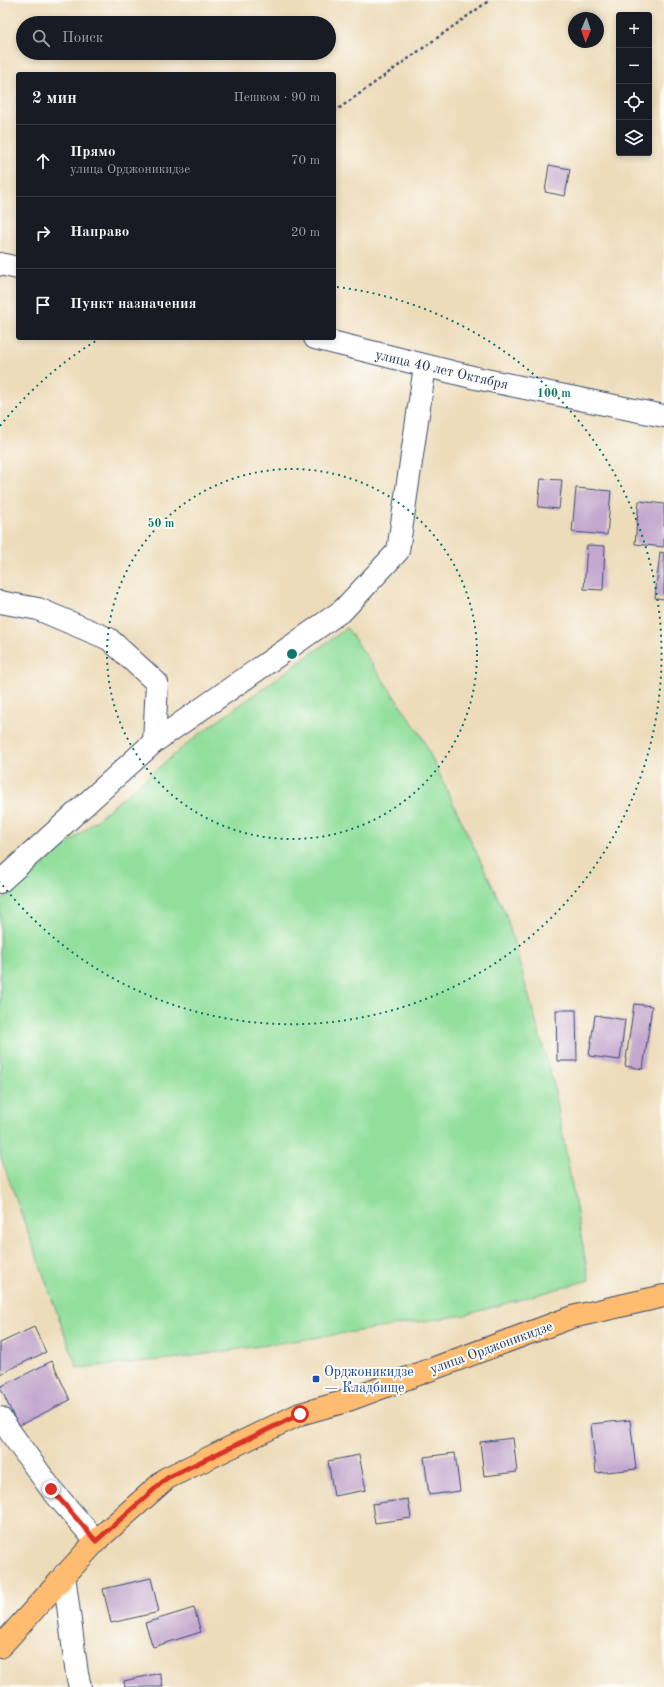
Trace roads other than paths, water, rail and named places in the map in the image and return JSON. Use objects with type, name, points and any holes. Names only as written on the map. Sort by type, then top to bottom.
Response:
[{"type":"main road","name":"улица Орджоникидзе","points":[[0,1647],[96,1541],[167,1478],[300,1414],[343,1402],[572,1317],[664,1296]]},
{"type":"street","points":[[0,264],[16,268]]},
{"type":"street","name":"улица 40 лет Октября","points":[[323,340],[476,378],[664,416]]},
{"type":"street","points":[[0,882],[154,742],[343,610],[398,551],[425,366]]},
{"type":"street","points":[[0,602],[38,609],[109,639],[157,683],[154,742]]},
{"type":"street","points":[[0,1418],[51,1489],[96,1541]]},
{"type":"street","points":[[64,1575],[80,1687]]},
{"type":"place","name":"Орджоникидзе — Кладбище","points":[[316,1379]]}]
